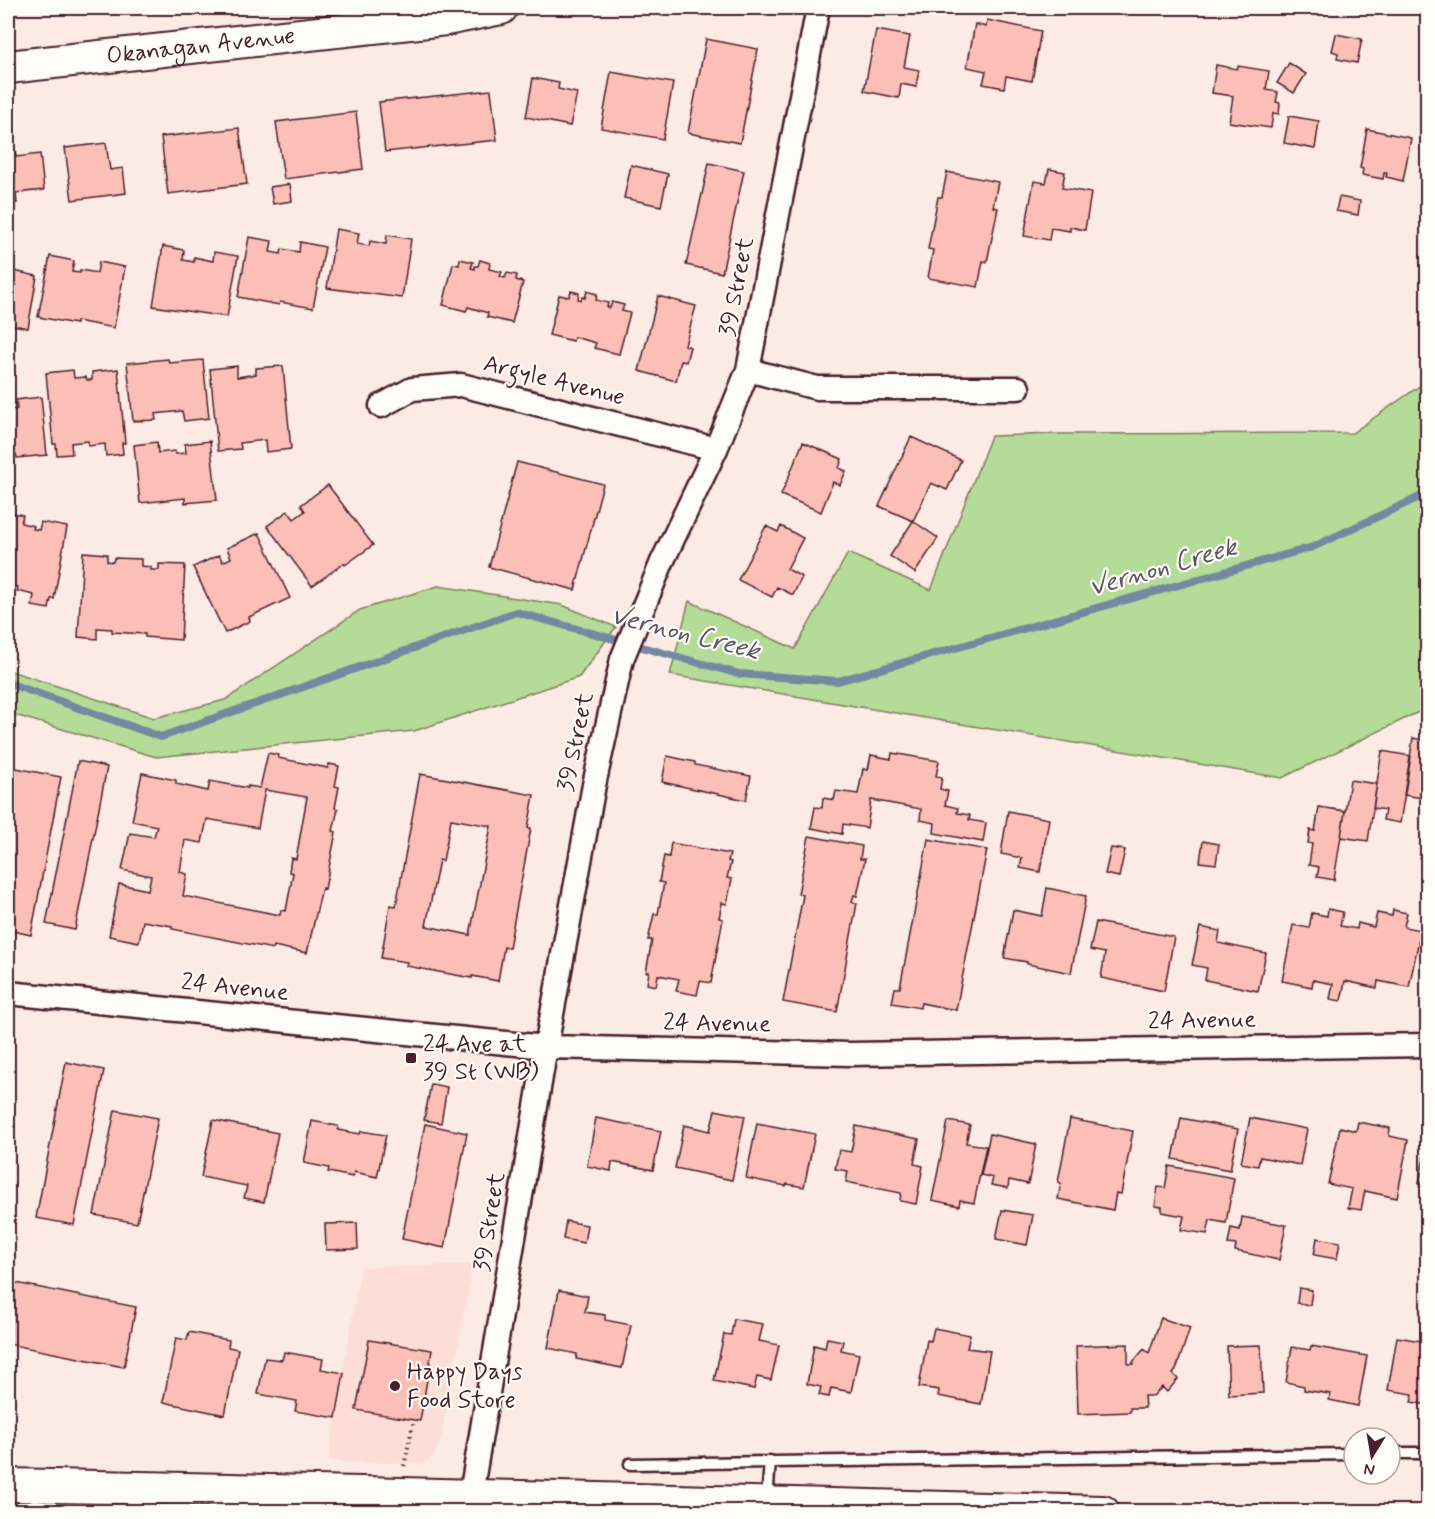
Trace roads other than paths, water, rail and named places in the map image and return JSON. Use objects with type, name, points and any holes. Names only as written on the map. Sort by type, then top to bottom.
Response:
[{"type":"main road","name":"Okanagan Avenue","points":[[8,67],[446,19],[501,8]]},
{"type":"main road","points":[[8,1485],[470,1504],[767,1501],[1102,1512]]},
{"type":"street","name":"39 Street","points":[[470,1504],[546,1047],[594,785],[622,659],[662,562],[716,449],[748,370],[818,8]]},
{"type":"street","points":[[748,370],[816,388],[1018,388]]},
{"type":"street","name":"Argyle Avenue","points":[[381,406],[412,389],[461,385],[716,449]]},
{"type":"street","name":"24 Avenue","points":[[8,993],[546,1047],[850,1054],[1428,1045]]},
{"type":"lane","points":[[1402,1454],[1428,1453]]},
{"type":"lane","points":[[630,1464],[1342,1454]]},
{"type":"lane","points":[[767,1501],[770,1461]]},
{"type":"waterway","name":"Vernon Creek","points":[[8,683],[161,737],[516,612],[739,674],[838,681],[1313,547],[1428,493]]},
{"type":"place","name":"24 Ave at 39 St (WB)","points":[[411,1058]]},
{"type":"place","name":"Happy Days Food Store","points":[[395,1386]]}]
